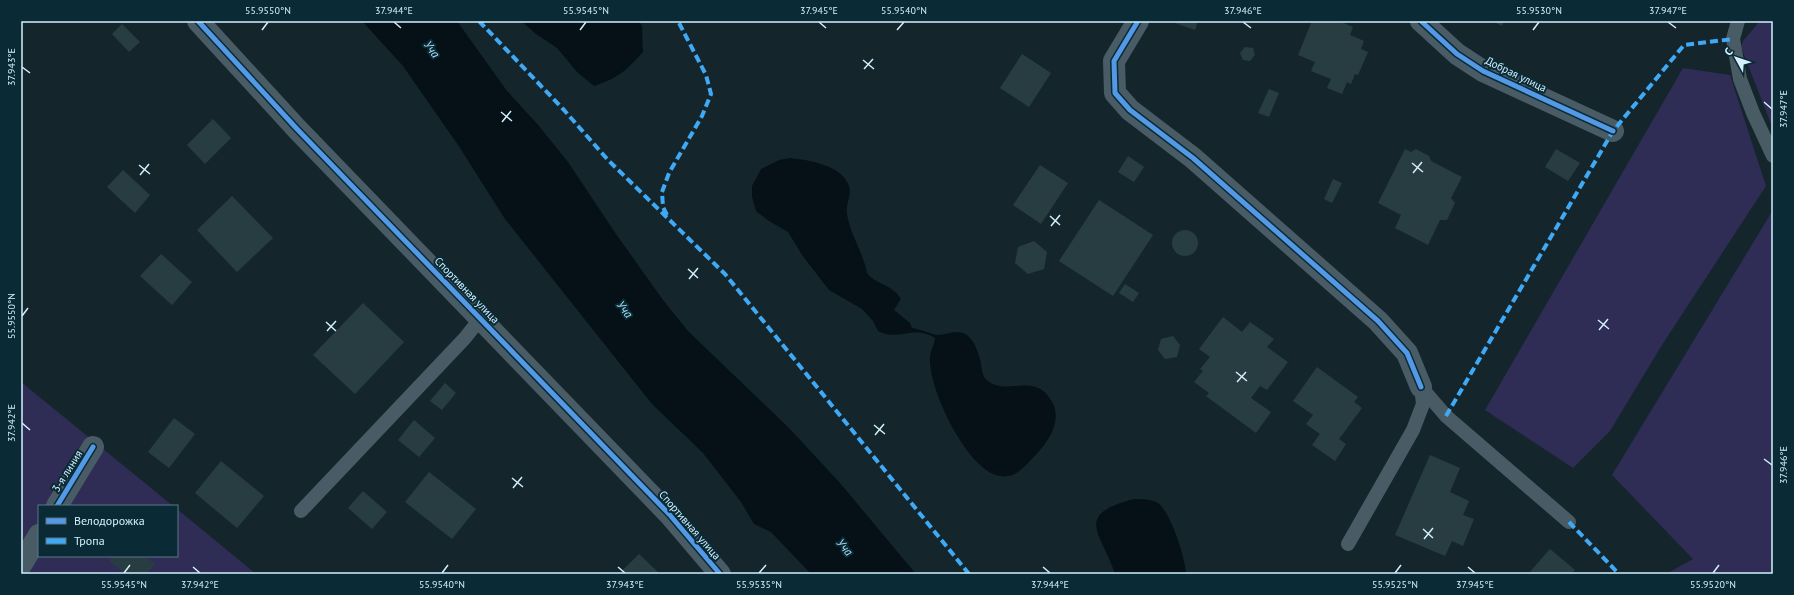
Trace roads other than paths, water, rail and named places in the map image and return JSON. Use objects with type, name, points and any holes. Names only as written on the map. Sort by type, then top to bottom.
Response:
[{"type":"street","name":"Спортивная улица","points":[[198,21],[297,129],[669,514],[720,574]]},
{"type":"street","points":[[1138,21],[1114,61],[1115,93],[1130,110],[1193,158],[1378,321],[1407,353],[1421,387]]},
{"type":"street","name":"Добрая улица","points":[[1421,21],[1457,54],[1483,71],[1613,131]]},
{"type":"street","name":"3-я линия","points":[[58,505],[93,447]]},
{"type":"street","points":[[21,565],[38,537]]},
{"type":"lane","points":[[1738,21],[1733,39],[1740,79],[1753,113],[1773,156]]},
{"type":"lane","points":[[301,511],[465,338],[480,319]]},
{"type":"lane","points":[[1421,387],[1446,416],[1569,522]]},
{"type":"lane","points":[[1348,544],[1413,430],[1423,404],[1421,387]]},
{"type":"water","name":"Уча","points":[[362,21],[457,21],[507,91],[539,126],[568,162],[616,234],[663,300],[688,331],[790,429],[840,483],[916,574],[811,574],[771,532],[754,524],[741,502],[703,453],[652,404],[505,219],[458,145],[403,66]]},
{"type":"water","points":[[521,21],[639,21],[642,26],[643,52],[632,64],[616,77],[594,86],[577,72],[557,48],[536,34]]},
{"type":"water","points":[[790,158],[815,162],[832,168],[840,173],[845,179],[850,190],[847,207],[849,221],[867,273],[897,294],[901,299],[894,310],[910,323],[912,328],[938,335],[956,332],[966,334],[975,345],[983,374],[988,381],[995,385],[1003,386],[1037,387],[1051,400],[1055,408],[1056,417],[1051,433],[1042,448],[1020,470],[1008,476],[995,475],[982,466],[969,453],[958,436],[947,418],[934,383],[930,354],[935,338],[927,334],[920,333],[892,335],[878,331],[873,321],[862,309],[829,290],[802,255],[788,232],[769,221],[756,211],[752,197],[752,186],[761,169],[779,160]]},
{"type":"water","points":[[1134,499],[1152,501],[1158,503],[1163,508],[1172,525],[1180,547],[1186,574],[1115,574],[1096,527],[1097,519],[1103,512],[1115,505]]}]
